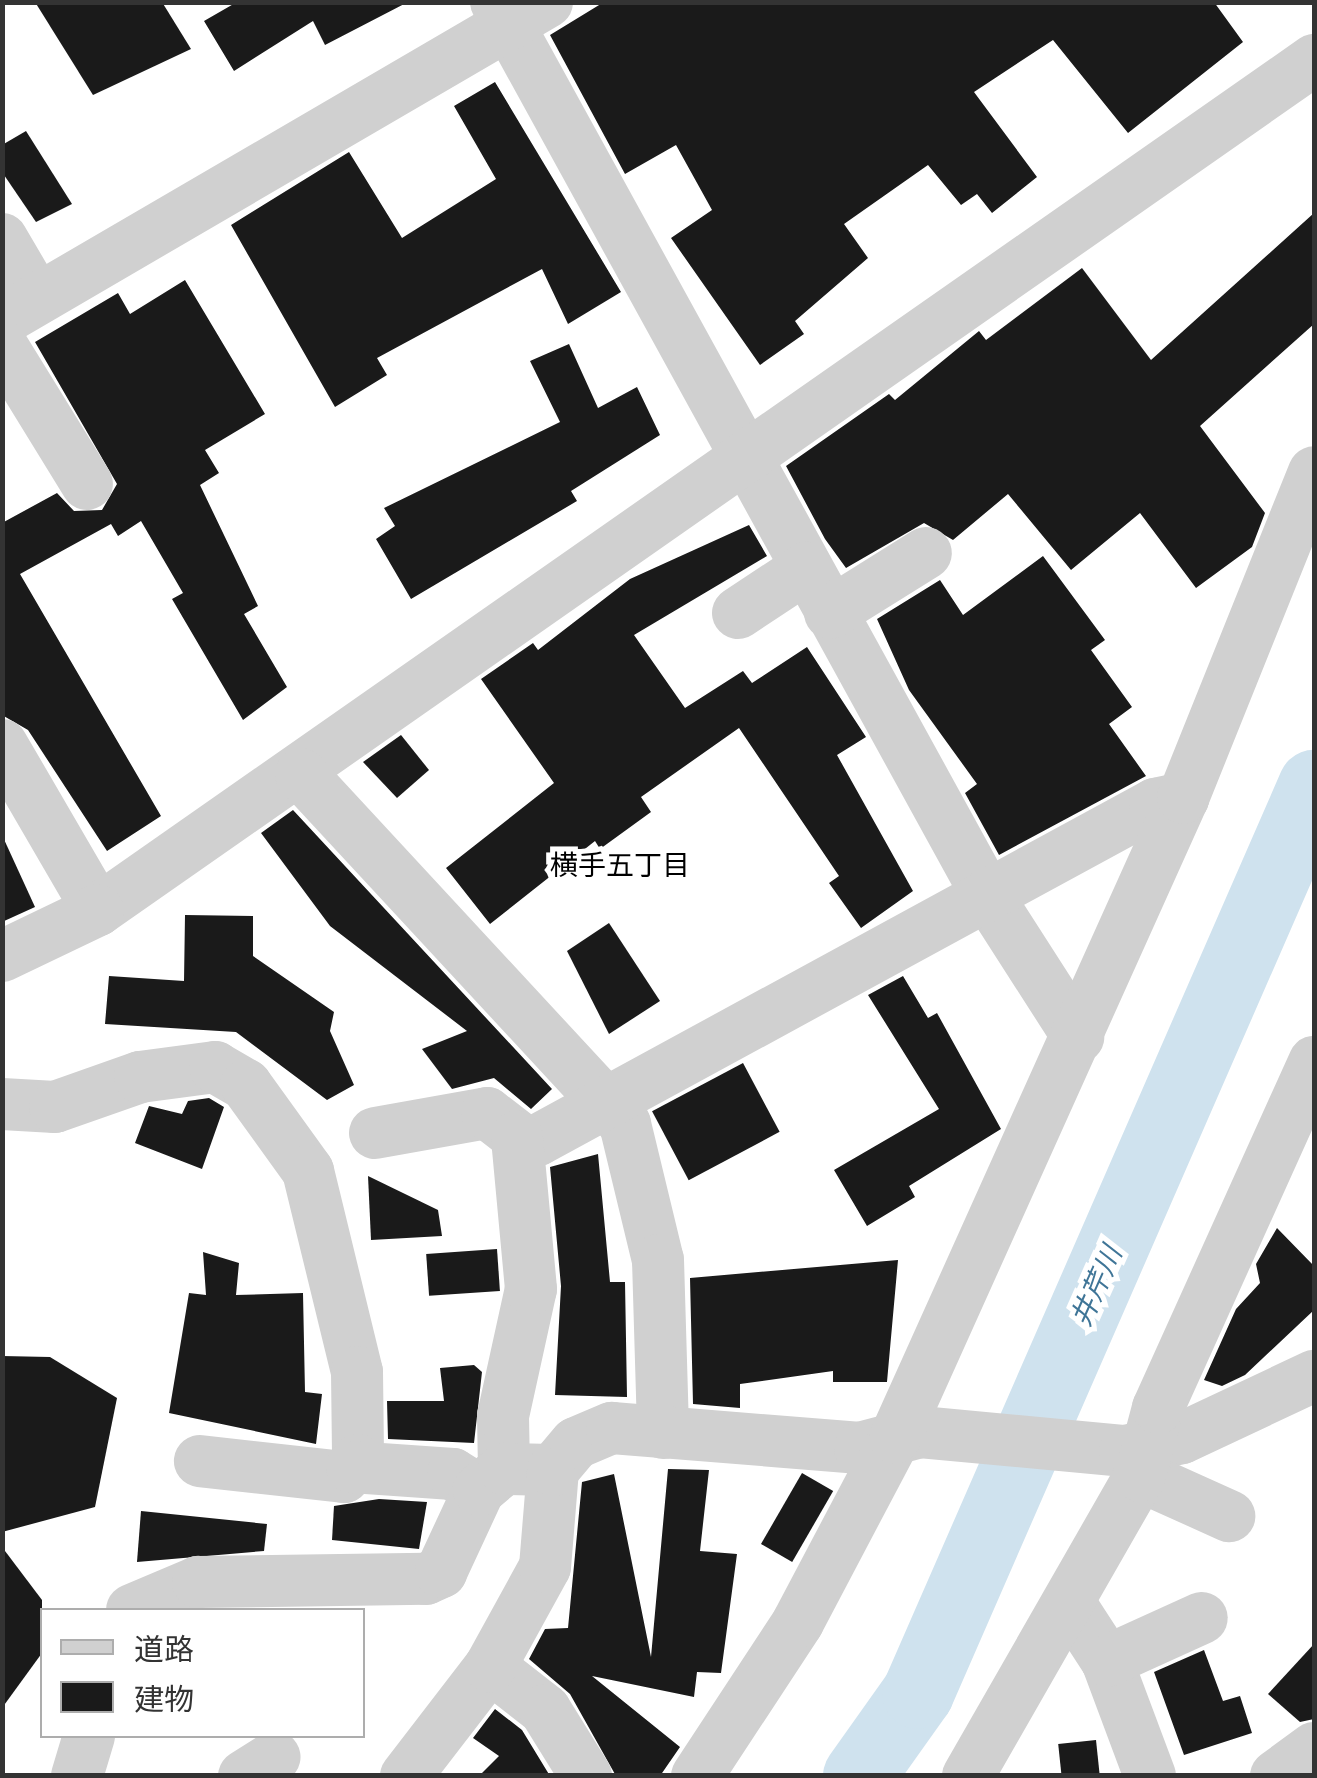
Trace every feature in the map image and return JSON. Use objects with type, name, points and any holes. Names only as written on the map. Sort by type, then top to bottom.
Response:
[{"type":"street","points":[[2,239],[20,309],[518,10],[746,461],[986,895],[1078,1037]]},
{"type":"street","points":[[2,956],[98,910],[301,774],[1314,60]]},
{"type":"street","points":[[2,346],[87,484]]},
{"type":"street","points":[[696,1776],[798,1622],[908,1435],[1183,798],[1314,472]]},
{"type":"street","points":[[738,613],[926,553]]},
{"type":"street","points":[[2,745],[98,910]]},
{"type":"street","points":[[301,774],[612,1104],[638,1155],[658,1260],[663,1432]]},
{"type":"street","points":[[375,1134],[487,1113],[517,1138],[538,1140],[612,1104],[1155,804],[1183,798]]},
{"type":"street","points":[[968,1776],[1070,1604],[1314,1062]]},
{"type":"street","points":[[2,1104],[54,1107],[140,1076],[215,1068],[246,1085],[308,1171],[357,1372],[352,1467],[344,1477],[200,1462]]},
{"type":"street","points":[[406,1776],[490,1668],[550,1554],[512,1477],[503,1416],[531,1289],[517,1138]]},
{"type":"street","points":[[1137,1458],[1314,1376]]},
{"type":"street","points":[[137,1608],[198,1582],[426,1579],[441,1572],[512,1477],[612,1428],[860,1448],[908,1435],[1137,1458],[1229,1516]]},
{"type":"street","points":[[352,1467],[512,1477]]},
{"type":"street","points":[[1070,1604],[1107,1661],[1150,1776]]},
{"type":"street","points":[[1107,1661],[1202,1618]]},
{"type":"street","points":[[490,1668],[546,1710],[586,1776]]},
{"type":"street","points":[[77,1776],[88,1738]]},
{"type":"street","points":[[1276,1776],[1314,1748]]},
{"type":"building","points":[[35,2],[162,2],[191,49],[93,95]]},
{"type":"building","points":[[237,2],[408,2],[325,45],[313,21],[234,71],[204,21]]},
{"type":"building","points":[[604,2],[1214,2],[1243,42],[1128,133],[1053,40],[974,92],[1037,177],[992,213],[977,194],[961,205],[928,165],[844,224],[868,258],[795,321],[804,334],[760,365],[671,238],[712,210],[676,145],[625,174],[550,35]]},
{"type":"building","points":[[495,82],[621,292],[568,324],[542,269],[377,358],[387,375],[335,407],[231,225],[349,152],[402,238],[496,179],[454,106]]},
{"type":"building","points":[[26,131],[72,204],[36,222],[2,172],[2,145]]},
{"type":"building","points":[[1314,213],[1314,324],[1200,426],[1265,513],[1252,547],[1196,588],[1140,513],[1071,570],[1008,494],[953,540],[924,523],[846,568],[825,539],[786,466],[889,394],[895,400],[979,331],[986,340],[1082,268],[1151,360]]},
{"type":"building","points":[[185,280],[265,414],[205,450],[219,473],[200,485],[258,606],[244,614],[287,687],[243,720],[172,599],[183,593],[141,521],[118,536],[111,524],[20,574],[161,816],[107,851],[28,730],[2,715],[2,523],[57,493],[74,511],[102,510],[117,484],[35,342],[118,293],[130,314]]},
{"type":"building","points":[[569,344],[598,408],[637,387],[660,435],[571,491],[577,501],[411,599],[376,539],[395,526],[384,508],[560,422],[530,361]]},
{"type":"building","points":[[749,525],[767,556],[634,635],[685,708],[743,671],[752,683],[807,647],[866,737],[837,755],[913,891],[861,928],[829,883],[839,876],[739,728],[641,797],[651,812],[600,849],[595,841],[490,924],[446,868],[554,783],[481,679],[533,643],[538,650],[630,579]]},
{"type":"building","points":[[1043,556],[1105,640],[1091,650],[1132,707],[1109,724],[1146,776],[999,855],[965,793],[977,784],[909,690],[877,619],[940,580],[963,615]]},
{"type":"building","points":[[401,735],[429,770],[397,798],[363,762]]},
{"type":"building","points":[[293,810],[552,1089],[531,1109],[494,1078],[452,1089],[422,1049],[467,1031],[330,926],[261,833]]},
{"type":"building","points":[[2,835],[35,907],[2,922]]},
{"type":"building","points":[[185,915],[253,916],[253,956],[334,1012],[330,1031],[354,1085],[327,1100],[236,1032],[105,1024],[109,976],[184,981]]},
{"type":"building","points":[[609,923],[660,1001],[609,1034],[567,951]]},
{"type":"building","points":[[903,976],[928,1018],[937,1013],[1001,1129],[909,1186],[915,1197],[867,1226],[834,1170],[939,1109],[868,995]]},
{"type":"building","points":[[743,1063],[780,1132],[689,1180],[652,1111]]},
{"type":"building","points":[[209,1098],[224,1107],[202,1169],[135,1143],[149,1106],[182,1114],[188,1101]]},
{"type":"building","points":[[598,1154],[610,1282],[625,1282],[627,1397],[555,1395],[561,1286],[550,1167]]},
{"type":"building","points":[[368,1176],[438,1210],[442,1236],[371,1240]]},
{"type":"building","points":[[1277,1228],[1314,1266],[1314,1310],[1245,1375],[1222,1386],[1204,1380],[1236,1309],[1260,1283],[1256,1264]]},
{"type":"building","points":[[497,1249],[500,1291],[429,1296],[426,1254]]},
{"type":"building","points":[[203,1252],[239,1263],[236,1295],[303,1293],[305,1392],[322,1394],[316,1444],[169,1413],[189,1293],[206,1295]]},
{"type":"building","points":[[898,1260],[887,1382],[833,1382],[833,1371],[740,1384],[740,1408],[693,1404],[690,1278]]},
{"type":"building","points":[[2,1356],[50,1357],[117,1398],[95,1507],[2,1532]]},
{"type":"building","points":[[474,1365],[482,1372],[474,1443],[388,1439],[387,1401],[444,1401],[440,1368]]},
{"type":"building","points":[[668,1469],[709,1470],[700,1551],[737,1554],[721,1673],[697,1672],[694,1697],[592,1676],[680,1747],[660,1776],[616,1776],[570,1694],[529,1659],[545,1629],[568,1628],[582,1482],[614,1474],[651,1657]]},
{"type":"building","points":[[802,1473],[833,1491],[792,1562],[761,1544]]},
{"type":"building","points":[[379,1499],[427,1502],[419,1549],[332,1540],[334,1506]]},
{"type":"building","points":[[141,1511],[267,1524],[264,1551],[137,1562]]},
{"type":"building","points":[[2,1547],[42,1600],[42,1608],[40,1656],[2,1708]]},
{"type":"building","points":[[1314,1644],[1314,1719],[1300,1722],[1268,1694]]},
{"type":"building","points":[[1204,1650],[1223,1701],[1240,1696],[1252,1733],[1184,1755],[1154,1672]]},
{"type":"building","points":[[495,1709],[522,1730],[550,1776],[479,1776],[499,1756],[473,1738]]},
{"type":"building","points":[[1096,1740],[1100,1776],[1062,1776],[1058,1744]]},
{"type":"waterway","name":"井芹川","points":[[859,1776],[918,1693],[1314,786]]},
{"type":"district","name":"横手五丁目","points":[[620,865]]}]
